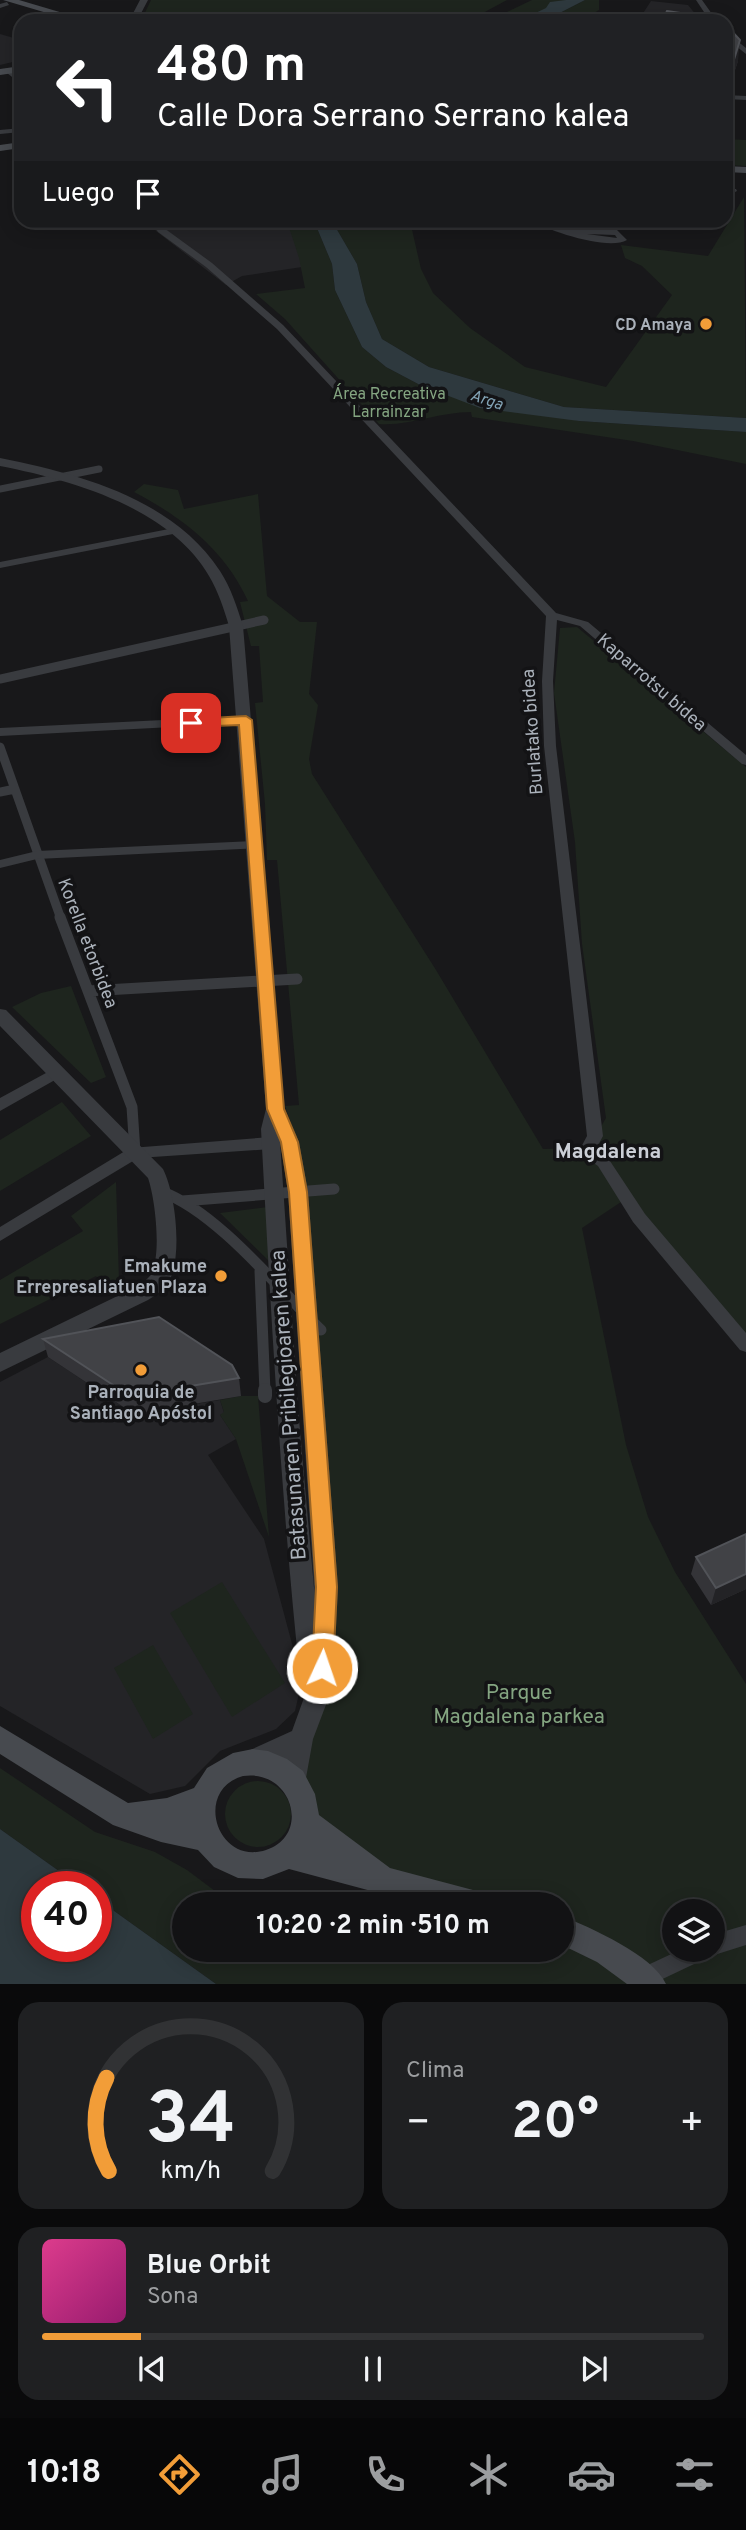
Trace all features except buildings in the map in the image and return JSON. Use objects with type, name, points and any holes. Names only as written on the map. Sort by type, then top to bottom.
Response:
[{"type":"main road","points":[[4,3],[46,14]]},
{"type":"main road","points":[[4,3],[54,14]]},
{"type":"main road","points":[[0,1740],[123,1815],[161,1828],[206,1838]]},
{"type":"main road","points":[[255,1760],[277,1766],[295,1780],[301,1793],[304,1821],[293,1846],[285,1854],[260,1866],[234,1864],[213,1849],[206,1838],[201,1818],[204,1798],[212,1783],[224,1771],[239,1763],[255,1760]]},
{"type":"main road","points":[[123,1815],[167,1812],[204,1798]]},
{"type":"main road","points":[[304,1821],[383,1880]]},
{"type":"main road","points":[[285,1854],[428,1892]]},
{"type":"main road","points":[[574,1936],[607,1952],[647,1981]]},
{"type":"street","points":[[160,228],[209,265],[280,327],[552,615]]},
{"type":"street","points":[[562,228],[600,239],[623,240],[617,233],[569,230]]},
{"type":"street","name":"Batasunaren Pribilegioaren kalea","points":[[0,462],[104,489],[174,531],[192,545],[213,571],[227,596],[236,626],[246,720],[275,1109],[270,1129],[300,1580],[315,1702]]},
{"type":"street","points":[[0,489],[99,469]]},
{"type":"street","points":[[0,565],[174,531]]},
{"type":"street","name":"Kaparrotsu bidea","points":[[552,615],[584,624],[746,761]]},
{"type":"street","name":"Burlatako bidea","points":[[552,615],[546,689],[550,762],[595,1136],[587,1151],[603,1162],[639,1218],[746,1345]]},
{"type":"street","points":[[0,679],[264,620]]},
{"type":"street","points":[[0,732],[246,720]]},
{"type":"street","name":"Korella etorbidea","points":[[0,747],[37,855],[132,1107],[135,1152]]},
{"type":"street","points":[[0,792],[15,789]]},
{"type":"street","points":[[0,864],[37,855],[254,845]]},
{"type":"street","points":[[88,991],[297,979]]},
{"type":"street","points":[[0,1015],[156,1174],[162,1192],[164,1260],[159,1280],[141,1294],[0,1363]]},
{"type":"street","points":[[0,1105],[57,1072]]},
{"type":"street","name":"Batasunaren Pribilegioaren kalea","points":[[275,1109],[290,1142],[314,1324],[327,1587],[322,1668],[315,1702],[301,1739],[295,1780]]},
{"type":"street","points":[[0,1235],[135,1152],[271,1143]]},
{"type":"street","points":[[182,1201],[334,1189]]},
{"type":"street","points":[[162,1192],[169,1192],[199,1212],[314,1324]]},
{"type":"street","points":[[260,1271],[265,1396]]},
{"type":"street","points":[[255,1760],[301,1739]]},
{"type":"street","points":[[725,1942],[746,1935]]},
{"type":"street","points":[[647,1981],[681,1962]]},
{"type":"shaded area","points":[[651,1],[688,5],[695,14],[643,14]]},
{"type":"shaded area","points":[[0,34],[14,38],[14,62],[0,65]]},
{"type":"shaded area","points":[[154,228],[292,228],[302,267],[242,276],[226,285]]},
{"type":"shaded area","points":[[48,1357],[134,1414],[220,1400],[224,1413],[220,1415],[236,1439],[208,1455],[264,1539],[295,1655],[300,1689],[295,1711],[276,1729],[220,1751],[185,1786],[150,1794],[0,1706],[0,1382]]},
{"type":"green space","points":[[151,0],[507,0],[481,14],[144,14]]},
{"type":"green space","points":[[532,0],[566,0],[536,14],[503,14]]},
{"type":"green space","points":[[585,0],[599,0],[599,10],[592,14],[558,14]]},
{"type":"green space","points":[[733,139],[746,140],[746,166],[733,165]]},
{"type":"green space","points":[[744,197],[746,418],[564,407],[429,367],[382,339],[366,302],[357,264],[336,228],[412,228],[421,269],[433,293],[470,328],[525,367],[606,387],[672,295],[642,266],[625,258],[621,245],[708,256],[725,228],[733,228],[733,215]]},
{"type":"green space","name":"Área Recreativa Larrainzar","points":[[289,228],[317,228],[332,264],[335,290],[362,347],[386,367],[420,385],[579,421],[746,432],[746,464],[633,441],[472,417],[471,412],[379,424],[285,319],[256,294],[305,288]]},
{"type":"green space","name":"Parque Magdalena parkea","points":[[144,484],[178,490],[184,509],[258,494],[267,596],[300,622],[317,622],[309,694],[318,705],[309,759],[312,774],[436,970],[543,1149],[581,1148],[591,1144],[606,1118],[582,944],[575,842],[554,693],[560,628],[577,627],[746,767],[746,1347],[624,1200],[582,1228],[626,1445],[648,1517],[675,1572],[746,1684],[746,1984],[216,1984],[185,1962],[574,1962],[574,1892],[429,1892],[383,1880],[304,1807],[295,1780],[322,1668],[307,1205],[300,1149],[285,1106],[299,1105],[277,860],[267,860],[265,804],[255,703],[263,702],[259,646],[251,646],[240,602],[248,601],[238,582],[200,537],[169,513],[134,492]]},
{"type":"green space","points":[[71,986],[106,1077],[91,1083],[12,1007],[41,993]]},
{"type":"green space","points":[[62,1102],[91,1136],[0,1191],[0,1140]]},
{"type":"green space","points":[[116,1182],[119,1281],[107,1292],[96,1276],[0,1324],[0,1280],[83,1231],[71,1216]]},
{"type":"green space","points":[[268,1207],[272,1264],[220,1213]]},
{"type":"green space","points":[[258,1396],[269,1537],[236,1439],[220,1415],[224,1412],[220,1400]]},
{"type":"green space","points":[[222,1582],[285,1683],[232,1717],[170,1613]]},
{"type":"green space","points":[[153,1645],[193,1714],[153,1739],[114,1668]]},
{"type":"green space","name":"Parque Magdalena parkea","points":[[0,1768],[95,1832],[155,1852],[187,1870],[216,1892],[172,1892],[172,1952],[112,1909],[112,1871],[59,1871],[0,1829]]},
{"type":"green space","points":[[251,1781],[265,1781],[277,1786],[286,1795],[291,1814],[289,1827],[282,1838],[265,1847],[251,1847],[239,1842],[230,1833],[225,1821],[225,1807],[230,1795],[239,1786]]},
{"type":"water","points":[[585,0],[558,14],[534,14],[546,8],[550,2]]},
{"type":"water","name":"Arga","points":[[317,228],[336,228],[357,264],[366,302],[382,339],[429,367],[564,407],[746,418],[746,432],[579,421],[480,408],[420,385],[386,367],[362,347],[335,290],[332,264]]},
{"type":"water","points":[[0,1829],[59,1871],[21,1871],[21,1962],[112,1962],[112,1909],[172,1952],[172,1962],[185,1962],[216,1984],[0,1984]]},
{"type":"place","name":"CD Amaya","points":[[706,324]]},
{"type":"place","name":"Emakume Errepresaliatuen Plaza","points":[[221,1276]]},
{"type":"place","name":"Parroquia de Santiago Apóstol","points":[[141,1370]]},
{"type":"district","name":"Magdalena","points":[[608,1151]]},
{"type":"route","points":[[191,723],[246,720],[275,1109],[290,1142],[298,1192],[327,1587],[322,1668]]}]
